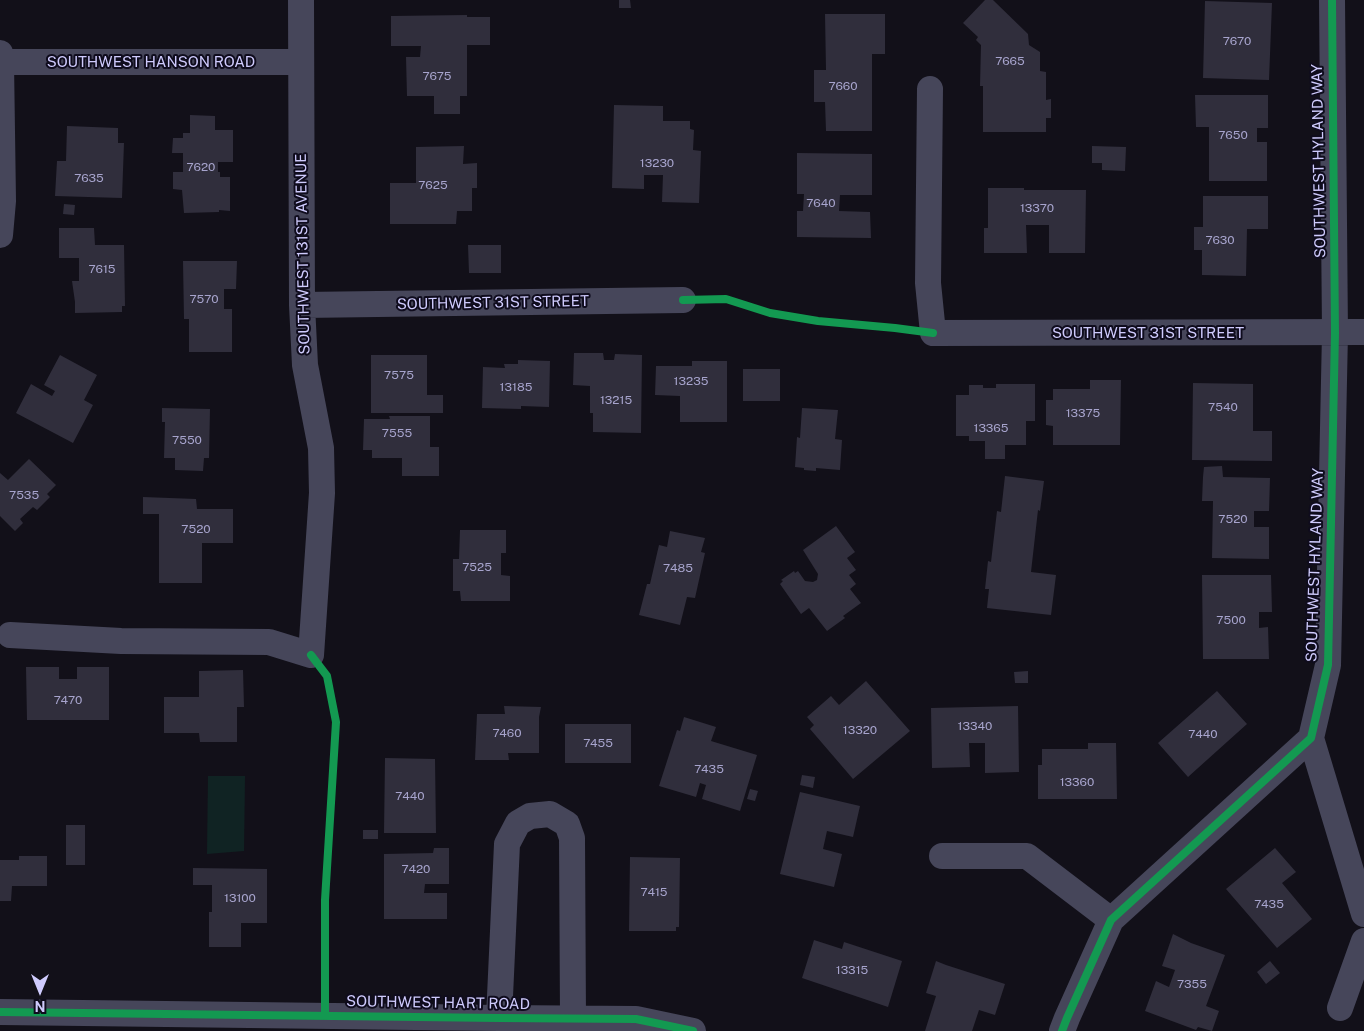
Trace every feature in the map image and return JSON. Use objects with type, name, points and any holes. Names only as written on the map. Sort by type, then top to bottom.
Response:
[{"type":"street","name":"SOUTHWEST 131ST AVENUE","points":[[10,635],[121,641],[269,642],[311,655],[322,493],[320,448],[305,365],[302,305],[301,0]]},
{"type":"street","name":"SOUTHWEST HYLAND WAY","points":[[1311,738],[1328,665],[1335,333],[1332,0]]},
{"type":"street","name":"SOUTHWEST HANSON ROAD","points":[[0,59],[302,62]]},
{"type":"street","points":[[0,59],[3,201],[0,236]]},
{"type":"street","name":"SOUTHWEST 31ST STREET","points":[[930,89],[928,283],[933,334],[1364,332]]},
{"type":"street","name":"SOUTHWEST 31ST STREET","points":[[302,305],[683,300]]},
{"type":"street","points":[[1062,1031],[1112,920],[1311,738],[1364,914]]},
{"type":"street","points":[[499,1018],[507,844],[518,823],[530,816],[550,814],[567,824],[572,838],[573,1019]]},
{"type":"street","points":[[942,856],[1027,856],[1112,920]]},
{"type":"street","points":[[1340,1008],[1364,942]]},
{"type":"street","name":"SOUTHWEST HART ROAD","points":[[0,1012],[636,1019],[693,1031]]},
{"type":"green space","points":[[208,776],[245,776],[244,851],[207,854]]},
{"type":"building","points":[[619,0],[630,0],[631,8],[619,8]]},
{"type":"building","points":[[985,0],[993,0],[1028,34],[1029,45],[1040,52],[1040,71],[1046,72],[1046,100],[1051,99],[1051,118],[1046,118],[1046,132],[983,132],[983,86],[980,86],[981,45],[976,40],[978,37],[963,23]]},
{"type":"building","points":[[1205,1],[1272,3],[1269,80],[1203,78]]},
{"type":"building","points":[[825,14],[885,14],[885,54],[872,54],[872,131],[826,131],[825,102],[814,102],[814,70],[826,70]]},
{"type":"building","points":[[467,15],[467,17],[490,17],[490,45],[467,45],[467,96],[460,96],[460,114],[434,114],[434,96],[407,96],[406,57],[420,57],[421,46],[391,46],[391,16]]},
{"type":"building","points":[[1195,95],[1268,95],[1268,128],[1257,128],[1257,142],[1267,142],[1267,181],[1209,181],[1209,127],[1196,127]]},
{"type":"building","points":[[614,105],[663,106],[663,121],[690,121],[690,129],[694,130],[693,150],[701,151],[699,203],[662,202],[663,175],[644,175],[644,189],[612,188]]},
{"type":"building","points":[[190,115],[215,116],[215,130],[233,130],[233,162],[218,162],[220,177],[230,177],[230,211],[184,213],[182,190],[173,189],[173,172],[183,172],[183,153],[172,153],[173,138],[183,138],[183,133],[190,133]]},
{"type":"building","points":[[67,126],[118,128],[118,143],[124,143],[122,198],[55,196],[57,161],[66,161]]},
{"type":"building","points":[[464,146],[463,164],[477,163],[477,188],[472,188],[472,211],[457,211],[456,224],[390,224],[390,183],[416,183],[416,147]]},
{"type":"building","points":[[1092,146],[1126,147],[1125,171],[1102,170],[1102,163],[1092,163]]},
{"type":"building","points":[[797,153],[872,154],[872,195],[840,195],[839,211],[870,212],[871,238],[797,237],[797,211],[803,211],[804,194],[797,194]]},
{"type":"building","points":[[988,188],[1086,190],[1085,253],[1049,253],[1049,225],[1026,225],[1027,253],[984,253],[984,228],[988,228]]},
{"type":"building","points":[[1203,196],[1268,196],[1268,229],[1247,229],[1246,276],[1202,275],[1202,250],[1194,250],[1194,227],[1203,227]]},
{"type":"building","points":[[64,204],[75,205],[74,215],[63,214]]},
{"type":"building","points":[[59,228],[94,228],[95,245],[124,245],[125,306],[122,306],[122,312],[75,313],[72,281],[79,281],[79,258],[59,258]]},
{"type":"building","points":[[468,245],[501,245],[501,273],[469,273]]},
{"type":"building","points":[[183,261],[237,261],[236,289],[224,289],[224,309],[232,309],[232,352],[189,352],[189,319],[184,319]]},
{"type":"building","points":[[574,353],[603,353],[604,360],[614,360],[615,354],[642,355],[641,433],[593,432],[593,413],[590,413],[590,386],[573,385]]},
{"type":"building","points":[[60,355],[97,375],[84,400],[93,405],[73,443],[16,413],[31,384],[52,396],[55,391],[44,385]]},
{"type":"building","points":[[371,355],[427,355],[427,395],[443,395],[443,413],[371,413]]},
{"type":"building","points":[[518,360],[550,361],[549,407],[521,406],[521,409],[482,408],[483,367],[505,368],[504,364],[518,364]]},
{"type":"building","points":[[692,361],[727,361],[727,422],[680,422],[680,396],[655,395],[656,366],[692,366]]},
{"type":"building","points":[[743,369],[780,369],[780,401],[743,401]]},
{"type":"building","points":[[1090,380],[1121,380],[1120,445],[1053,445],[1053,426],[1046,425],[1046,400],[1053,400],[1053,389],[1090,389]]},
{"type":"building","points":[[1193,383],[1253,384],[1253,431],[1272,431],[1272,461],[1192,460]]},
{"type":"building","points":[[996,384],[1035,384],[1035,421],[1026,421],[1026,445],[1005,445],[1005,459],[985,459],[985,441],[969,441],[969,436],[956,436],[956,395],[969,395],[969,385],[983,385],[983,388],[996,388]]},
{"type":"building","points":[[162,408],[210,409],[209,458],[204,458],[203,471],[175,470],[175,458],[164,458],[165,422],[162,422]]},
{"type":"building","points":[[802,408],[838,410],[835,439],[842,440],[840,470],[816,468],[816,471],[795,467],[797,437],[800,438]]},
{"type":"building","points":[[389,416],[430,416],[430,447],[439,447],[439,476],[402,476],[402,458],[372,458],[372,450],[363,450],[364,419],[390,419]]},
{"type":"building","points":[[29,459],[56,485],[47,494],[50,497],[37,510],[33,507],[20,519],[23,523],[15,531],[0,516],[0,473],[8,480]]},
{"type":"building","points":[[1222,466],[1223,477],[1270,478],[1269,511],[1254,511],[1254,527],[1269,527],[1269,559],[1212,558],[1213,501],[1202,501],[1204,467]]},
{"type":"building","points":[[1005,476],[1044,481],[1040,511],[1038,510],[1031,572],[1056,575],[1051,615],[987,608],[989,589],[985,589],[988,561],[991,562],[997,511],[1001,512]]},
{"type":"building","points":[[143,497],[196,499],[197,509],[233,509],[233,543],[202,543],[202,583],[159,583],[159,514],[143,514]]},
{"type":"building","points":[[836,526],[855,552],[847,558],[856,570],[849,575],[856,584],[850,589],[861,603],[827,631],[809,608],[801,614],[780,584],[783,581],[781,580],[794,571],[795,573],[798,571],[805,581],[813,582],[817,580],[818,574],[803,550]]},
{"type":"building","points":[[460,530],[506,530],[506,553],[501,553],[501,575],[510,576],[510,601],[461,601],[460,591],[453,591],[453,559],[459,559]]},
{"type":"building","points":[[670,531],[705,538],[701,552],[705,553],[695,598],[687,597],[680,625],[639,615],[647,584],[650,584],[659,545],[667,547]]},
{"type":"building","points":[[1202,575],[1271,575],[1272,612],[1259,612],[1259,628],[1268,627],[1269,659],[1203,659]]},
{"type":"building","points":[[26,667],[59,667],[59,679],[77,679],[77,667],[109,667],[109,720],[27,720]]},
{"type":"building","points":[[243,670],[244,707],[237,707],[237,742],[200,742],[199,733],[164,733],[164,697],[199,697],[199,671]]},
{"type":"building","points":[[1028,671],[1028,683],[1015,683],[1014,672]]},
{"type":"building","points":[[866,681],[910,731],[853,779],[810,729],[814,725],[807,717],[831,696],[839,705]]},
{"type":"building","points":[[1217,691],[1247,724],[1188,777],[1158,743]]},
{"type":"building","points":[[504,706],[541,707],[539,717],[539,753],[508,753],[509,760],[475,760],[477,714],[505,714]]},
{"type":"building","points":[[1018,706],[1019,772],[985,773],[985,743],[969,743],[970,767],[932,768],[931,708]]},
{"type":"building","points":[[684,717],[716,727],[711,741],[757,755],[740,811],[702,799],[706,785],[700,783],[696,797],[659,786],[677,730],[680,731]]},
{"type":"building","points":[[565,724],[631,724],[631,763],[565,763]]},
{"type":"building","points":[[1088,743],[1116,743],[1117,799],[1038,799],[1038,765],[1042,765],[1042,749],[1088,749]]},
{"type":"building","points":[[385,758],[435,759],[436,833],[384,833]]},
{"type":"building","points":[[802,775],[815,777],[813,788],[800,785]]},
{"type":"building","points":[[750,789],[758,791],[755,801],[747,799]]},
{"type":"building","points":[[800,792],[860,806],[853,837],[827,831],[823,849],[842,854],[834,887],[780,874]]},
{"type":"building","points":[[66,825],[85,825],[85,865],[66,865]]},
{"type":"building","points":[[363,830],[378,830],[378,839],[363,839]]},
{"type":"building","points":[[434,848],[449,848],[449,884],[425,884],[424,893],[447,893],[447,919],[384,919],[384,854],[433,853]]},
{"type":"building","points":[[1275,848],[1296,872],[1282,883],[1312,919],[1277,948],[1226,889]]},
{"type":"building","points":[[19,856],[47,856],[47,886],[12,886],[11,901],[0,901],[0,860],[19,860]]},
{"type":"building","points":[[630,857],[680,858],[679,927],[676,927],[676,931],[629,931]]},
{"type":"building","points":[[193,868],[267,869],[267,923],[241,923],[241,947],[209,947],[209,912],[212,912],[212,885],[193,885]]},
{"type":"building","points":[[1173,934],[1191,943],[1225,955],[1206,1006],[1219,1011],[1212,1031],[1198,1027],[1196,1030],[1145,1011],[1156,981],[1169,987],[1175,970],[1162,966]]},
{"type":"building","points":[[814,940],[842,949],[844,942],[902,961],[888,1007],[802,978]]},
{"type":"building","points":[[936,961],[1005,984],[995,1015],[979,1010],[972,1031],[925,1031],[936,996],[926,993]]},
{"type":"building","points":[[1270,961],[1280,973],[1266,984],[1257,972]]},
{"type":"cycle path","points":[[1062,1031],[1111,920],[1311,738],[1328,665],[1335,333],[1332,0]]},
{"type":"cycle path","points":[[683,300],[726,299],[770,313],[818,321],[933,333]]},
{"type":"cycle path","points":[[311,655],[327,676],[336,722],[325,900],[325,1016]]},
{"type":"cycle path","points":[[0,1012],[636,1019],[693,1031]]}]
